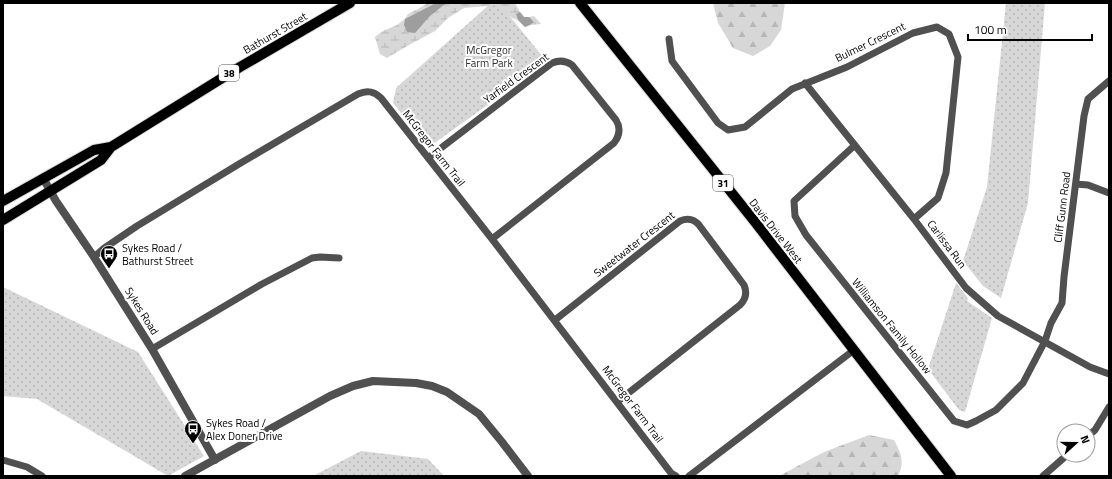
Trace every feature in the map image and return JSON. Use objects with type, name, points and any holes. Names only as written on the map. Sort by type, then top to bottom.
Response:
[{"type":"main road","name":"Bathurst Street","points":[[3,201],[94,150],[110,147],[240,67],[350,3]]},
{"type":"main road","name":"Davis Drive West","points":[[580,3],[755,222],[951,476]]},
{"type":"main road","name":"Bathurst Street","points":[[3,220],[101,160],[110,147]]},
{"type":"street","name":"Bulmer Crescent","points":[[669,39],[672,61],[718,123],[728,130],[744,127],[792,89],[853,65],[913,33],[937,27],[949,34],[958,57],[946,173],[938,198],[914,219]]},
{"type":"street","name":"Yarfield Crescent","points":[[428,158],[552,63],[566,61],[572,65],[617,122],[619,126],[619,134],[616,141],[492,238]]},
{"type":"street","name":"Cliff Gunn Road","points":[[1045,341],[1051,324],[1062,304],[1084,116],[1088,99],[1109,81]]},
{"type":"street","name":"Carlissa Run","points":[[805,83],[914,219],[966,288],[998,316],[1090,367],[1109,374]]},
{"type":"street","name":"McGregor Farm Trail","points":[[94,257],[137,226],[225,172],[362,92],[373,92],[380,97],[492,238],[671,473],[676,476]]},
{"type":"street","name":"Williamson Family Hollow","points":[[855,145],[794,201],[796,216],[806,235],[954,421],[967,425],[996,410],[1023,383],[1045,341]]},
{"type":"street","name":"Sykes Road","points":[[43,178],[56,201],[152,348],[215,460]]},
{"type":"street","points":[[1076,184],[1088,185],[1109,193]]},
{"type":"street","name":"Sweetwater Crescent","points":[[554,320],[680,221],[684,219],[691,220],[699,225],[744,285],[746,292],[744,299],[740,304],[618,402]]},
{"type":"street","points":[[152,348],[262,284],[312,258],[339,258]]},
{"type":"street","points":[[688,476],[854,350]]},
{"type":"street","points":[[185,476],[330,396],[353,386],[373,381],[416,383],[432,386],[447,392],[479,414],[528,476]]},
{"type":"street","points":[[1096,428],[1109,407]]},
{"type":"street","points":[[3,460],[27,467],[42,476]]},
{"type":"street","points":[[1043,476],[1058,463]]},
{"type":"green space","points":[[428,3],[515,3],[524,17],[534,16],[541,24],[525,27],[497,5],[464,8],[448,18],[435,31],[387,58],[380,54],[375,37],[383,31],[397,25],[405,19],[408,14]]},
{"type":"green space","name":"McGregor Farm Park","points":[[491,3],[499,3],[547,62],[429,147],[393,103],[396,88]]},
{"type":"green space","points":[[713,3],[785,3],[781,30],[770,46],[753,56],[733,48],[718,23]]},
{"type":"green space","points":[[1006,3],[1045,3],[1028,203],[1001,298],[983,286],[963,261],[987,187]]},
{"type":"green space","points":[[956,283],[968,298],[967,301],[992,318],[965,412],[959,410],[928,369]]},
{"type":"green space","points":[[3,287],[138,352],[204,456],[168,476],[37,399],[3,396]]},
{"type":"green space","points":[[869,435],[894,440],[899,449],[902,462],[898,476],[779,476],[824,452]]},
{"type":"green space","points":[[361,451],[428,459],[444,476],[313,476]]},
{"type":"shaded area","points":[[436,3],[446,3],[430,16],[415,33],[407,32],[404,25],[405,19]]},
{"type":"shaded area","points":[[520,12],[524,17],[529,17],[534,22],[525,27],[518,20],[516,14]]},
{"type":"place","name":"Sykes Road / Bathurst Street","points":[[109,269]]},
{"type":"place","name":"Sykes Road / Alex Doner Drive","points":[[193,444]]}]
